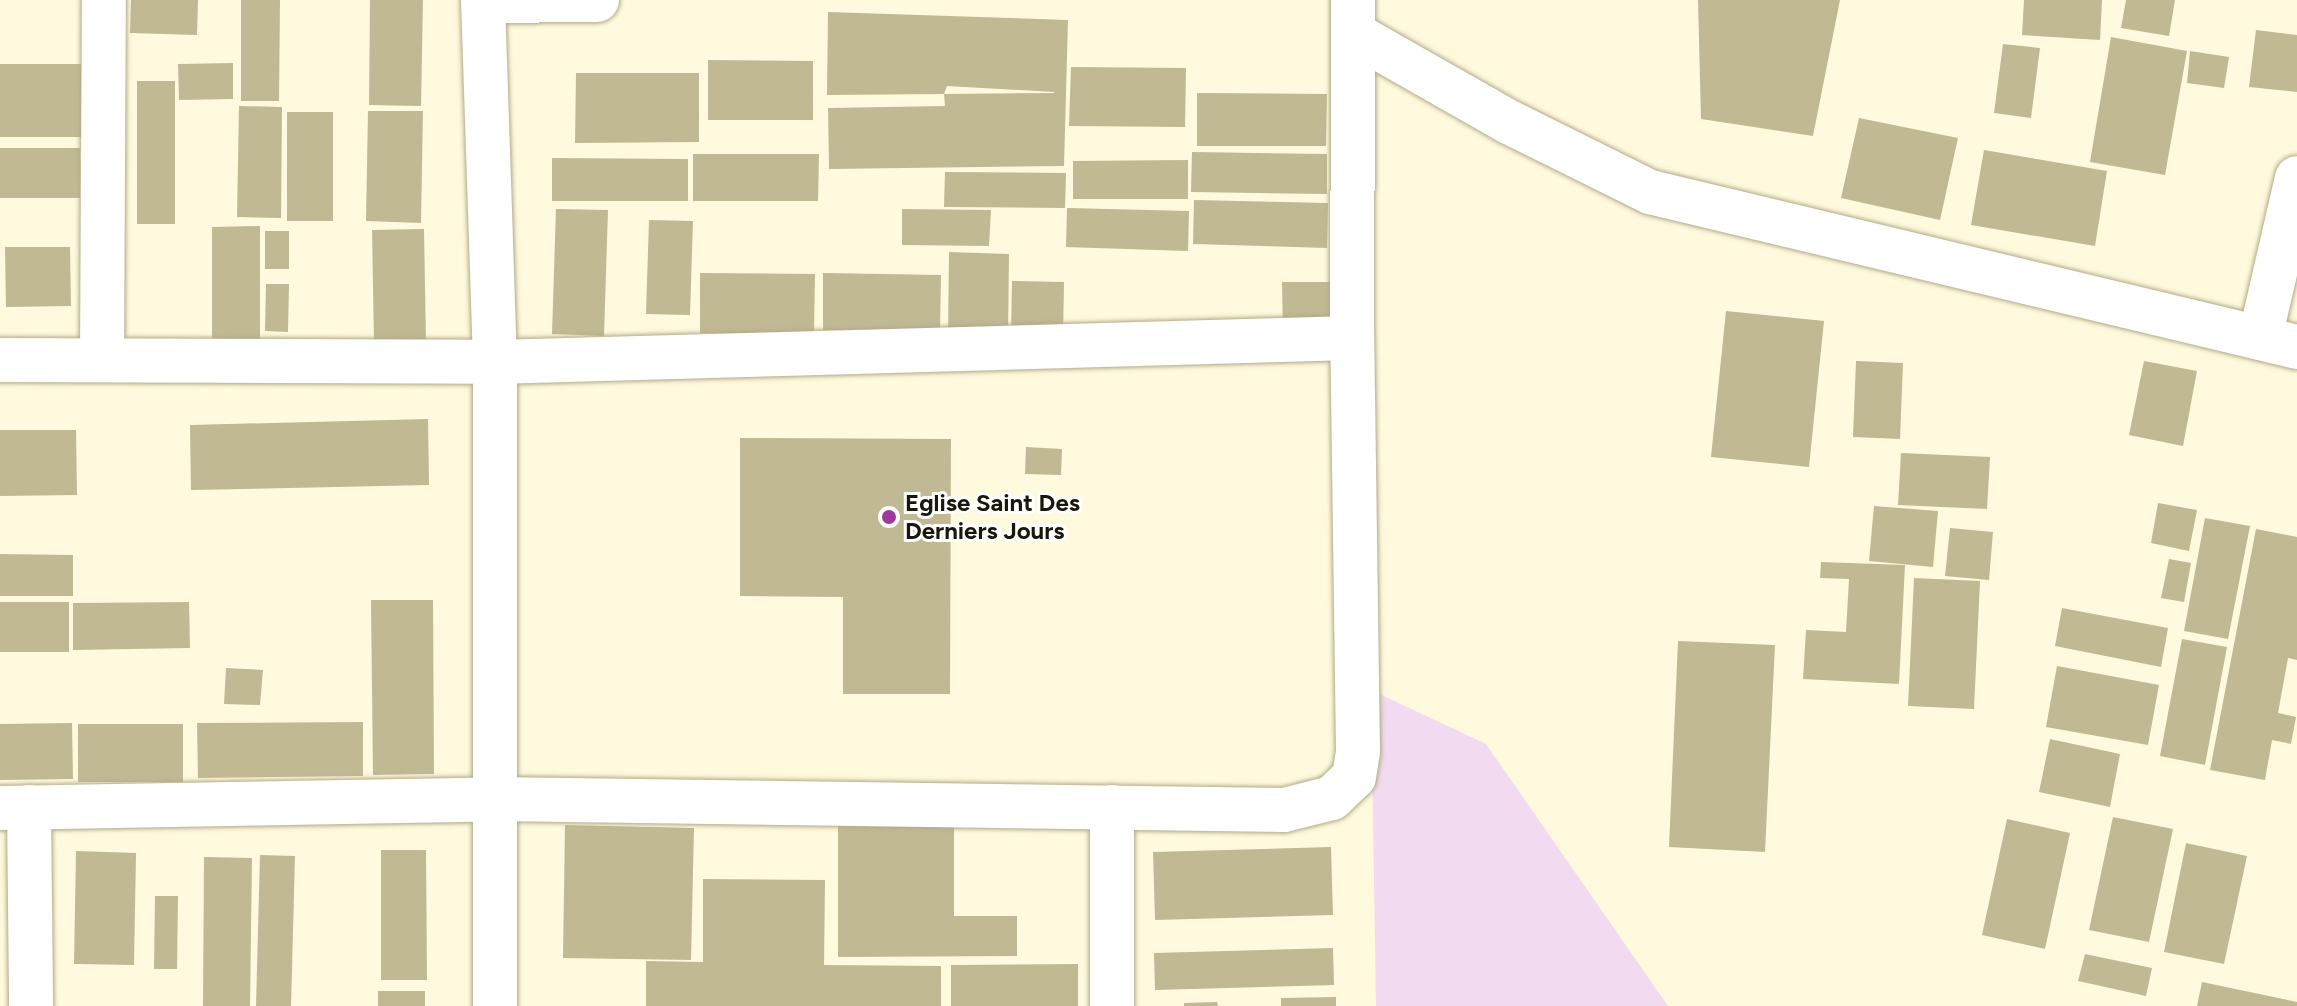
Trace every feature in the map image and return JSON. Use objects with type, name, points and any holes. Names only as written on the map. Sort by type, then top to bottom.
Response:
[{"type":"street","points":[[102,359],[104,0]]},
{"type":"street","points":[[495,1006],[495,362],[483,0],[597,0]]},
{"type":"street","points":[[31,1006],[14,807],[495,799],[1284,810],[1332,798],[1354,777],[1358,751],[1352,338],[1353,17]]},
{"type":"street","points":[[1353,17],[1509,122],[1650,192],[2278,342],[2297,178]]},
{"type":"street","points":[[0,360],[495,362],[1352,338]]},
{"type":"street","points":[[1112,807],[1112,1006]]},
{"type":"shaded area","points":[[1371,690],[1486,744],[1668,1006],[1376,1006]]},
{"type":"building","points":[[131,0],[198,0],[197,35],[130,33]]},
{"type":"building","points":[[241,0],[280,0],[279,101],[241,101]]},
{"type":"building","points":[[370,0],[423,0],[421,106],[369,105]]},
{"type":"building","points":[[1698,0],[1840,0],[1813,136],[1701,119]]},
{"type":"building","points":[[2024,0],[2102,0],[2100,40],[2022,35]]},
{"type":"building","points":[[2126,0],[2175,0],[2169,36],[2121,28]]},
{"type":"building","points":[[828,12],[1068,20],[1064,166],[829,169],[828,108],[945,106],[944,94],[827,95]],"holes":[[[947,86],[1054,92],[1054,93],[944,94]]]},
{"type":"building","points":[[2256,30],[2297,35],[2297,92],[2249,87]]},
{"type":"building","points":[[2111,37],[2187,51],[2165,175],[2090,162]]},
{"type":"building","points":[[2003,44],[2040,48],[2031,118],[1994,113]]},
{"type":"building","points":[[2190,51],[2229,57],[2224,88],[2187,83]]},
{"type":"building","points":[[708,60],[813,61],[813,120],[708,120]]},
{"type":"building","points":[[233,63],[233,99],[179,100],[178,64]]},
{"type":"building","points":[[0,64],[82,64],[81,137],[0,137]]},
{"type":"building","points":[[1071,67],[1186,68],[1185,127],[1069,126]]},
{"type":"building","points":[[576,73],[699,73],[699,142],[575,143]]},
{"type":"building","points":[[137,81],[175,81],[175,224],[137,224]]},
{"type":"building","points":[[1197,93],[1327,94],[1326,146],[1197,146]]},
{"type":"building","points":[[239,106],[282,107],[281,218],[237,217]]},
{"type":"building","points":[[368,111],[423,111],[421,223],[366,221]]},
{"type":"building","points":[[287,112],[333,112],[333,221],[287,221]]},
{"type":"building","points":[[1859,118],[1958,138],[1940,220],[1841,198]]},
{"type":"building","points":[[0,148],[80,148],[80,198],[0,198]]},
{"type":"building","points":[[1984,150],[2107,171],[2095,246],[1971,225]]},
{"type":"building","points":[[1192,152],[1327,154],[1327,194],[1191,192]]},
{"type":"building","points":[[693,154],[819,154],[818,201],[693,201]]},
{"type":"building","points":[[552,158],[688,159],[688,201],[552,201]]},
{"type":"building","points":[[1188,160],[1188,199],[1073,199],[1073,161]]},
{"type":"building","points":[[945,172],[1066,173],[1065,208],[944,207]]},
{"type":"building","points":[[1194,200],[1328,203],[1327,248],[1193,244]]},
{"type":"building","points":[[1067,208],[1189,211],[1188,251],[1066,247]]},
{"type":"building","points":[[556,209],[608,210],[604,336],[552,334]]},
{"type":"building","points":[[902,209],[991,210],[989,246],[902,245]]},
{"type":"building","points":[[649,220],[693,221],[690,315],[646,314]]},
{"type":"building","points":[[260,226],[260,345],[212,345],[212,227]]},
{"type":"building","points":[[424,229],[426,343],[374,343],[372,230]]},
{"type":"building","points":[[265,231],[289,231],[289,269],[265,269]]},
{"type":"building","points":[[5,247],[70,247],[71,306],[6,307]]},
{"type":"building","points":[[949,252],[1009,254],[1008,339],[948,338]]},
{"type":"building","points":[[700,273],[815,274],[814,334],[700,333]]},
{"type":"building","points":[[823,273],[941,275],[940,333],[823,330]]},
{"type":"building","points":[[1012,281],[1064,282],[1063,337],[1011,336]]},
{"type":"building","points":[[1282,282],[1330,282],[1330,335],[1283,335]]},
{"type":"building","points":[[266,284],[289,284],[288,332],[265,331]]},
{"type":"building","points":[[1726,311],[1824,321],[1809,467],[1711,457]]},
{"type":"building","points":[[1856,361],[1903,363],[1900,439],[1853,437]]},
{"type":"building","points":[[2144,361],[2197,371],[2183,446],[2129,435]]},
{"type":"building","points":[[428,419],[429,485],[191,490],[190,425]]},
{"type":"building","points":[[0,430],[76,430],[77,495],[0,496]]},
{"type":"building","points":[[740,438],[951,439],[950,694],[843,694],[843,597],[740,596]]},
{"type":"building","points":[[1026,447],[1062,449],[1061,475],[1025,474]]},
{"type":"building","points":[[1901,453],[1990,457],[1987,509],[1898,505]]},
{"type":"building","points":[[2158,503],[2197,510],[2189,551],[2151,543]]},
{"type":"building","points":[[1874,506],[1938,511],[1933,567],[1869,561]]},
{"type":"building","points":[[2205,518],[2250,526],[2228,639],[2184,631]]},
{"type":"building","points":[[1950,528],[1993,532],[1989,580],[1945,576]]},
{"type":"building","points":[[2256,529],[2297,537],[2297,660],[2288,658],[2278,713],[2296,717],[2291,744],[2272,740],[2265,780],[2210,770]]},
{"type":"building","points":[[0,554],[73,555],[73,596],[0,596]]},
{"type":"building","points":[[2169,559],[2191,563],[2184,602],[2161,598]]},
{"type":"building","points":[[1821,562],[1905,565],[1899,684],[1803,679],[1806,630],[1846,632],[1849,579],[1820,578]]},
{"type":"building","points":[[1914,578],[1980,581],[1974,709],[1908,706]]},
{"type":"building","points":[[371,600],[433,600],[434,774],[373,775]]},
{"type":"building","points":[[0,602],[69,602],[69,652],[0,652]]},
{"type":"building","points":[[189,602],[190,648],[73,650],[73,603]]},
{"type":"building","points":[[2062,608],[2168,628],[2161,667],[2055,646]]},
{"type":"building","points":[[2182,639],[2227,647],[2205,765],[2160,756]]},
{"type":"building","points":[[1678,641],[1775,645],[1765,852],[1669,847]]},
{"type":"building","points":[[2057,666],[2159,685],[2148,745],[2046,727]]},
{"type":"building","points":[[226,668],[263,670],[260,705],[224,704]]},
{"type":"building","points":[[363,722],[363,776],[198,778],[197,723]]},
{"type":"building","points":[[72,723],[73,779],[0,780],[0,724]]},
{"type":"building","points":[[78,724],[183,724],[183,782],[78,782]]},
{"type":"building","points":[[2050,739],[2120,754],[2110,807],[2039,792]]},
{"type":"building","points":[[2113,817],[2173,829],[2149,942],[2089,930]]},
{"type":"building","points":[[2007,819],[2070,833],[2045,949],[1982,935]]},
{"type":"building","points":[[838,822],[954,822],[954,916],[1017,916],[1017,956],[838,957]]},
{"type":"building","points":[[565,825],[694,828],[691,960],[563,958]]},
{"type":"building","points":[[2186,843],[2247,856],[2224,964],[2164,952]]},
{"type":"building","points":[[1331,847],[1333,915],[1155,920],[1153,852]]},
{"type":"building","points":[[381,850],[426,850],[427,980],[381,980]]},
{"type":"building","points":[[76,851],[136,853],[134,965],[74,964]]},
{"type":"building","points":[[260,855],[295,856],[291,1006],[256,1006]]},
{"type":"building","points":[[204,857],[252,858],[250,1006],[203,1006]]},
{"type":"building","points":[[703,879],[825,880],[824,965],[941,966],[941,1006],[646,1006],[646,961],[703,962]]},
{"type":"building","points":[[155,896],[178,896],[177,969],[154,969]]},
{"type":"building","points":[[1333,948],[1334,985],[1155,990],[1154,953]]},
{"type":"building","points":[[2085,954],[2152,968],[2146,996],[2078,981]]},
{"type":"building","points":[[1078,964],[1078,1006],[951,1006],[951,965]]},
{"type":"building","points":[[2202,982],[2297,1002],[2297,1006],[2197,1006]]},
{"type":"building","points":[[378,991],[425,991],[425,1006],[378,1006]]},
{"type":"building","points":[[1336,997],[1336,1006],[1281,1006],[1281,998]]},
{"type":"building","points":[[1217,1002],[1218,1006],[1184,1006],[1184,1003]]},
{"type":"place","name":"Eglise Saint Des Derniers Jours","points":[[889,517]]}]
